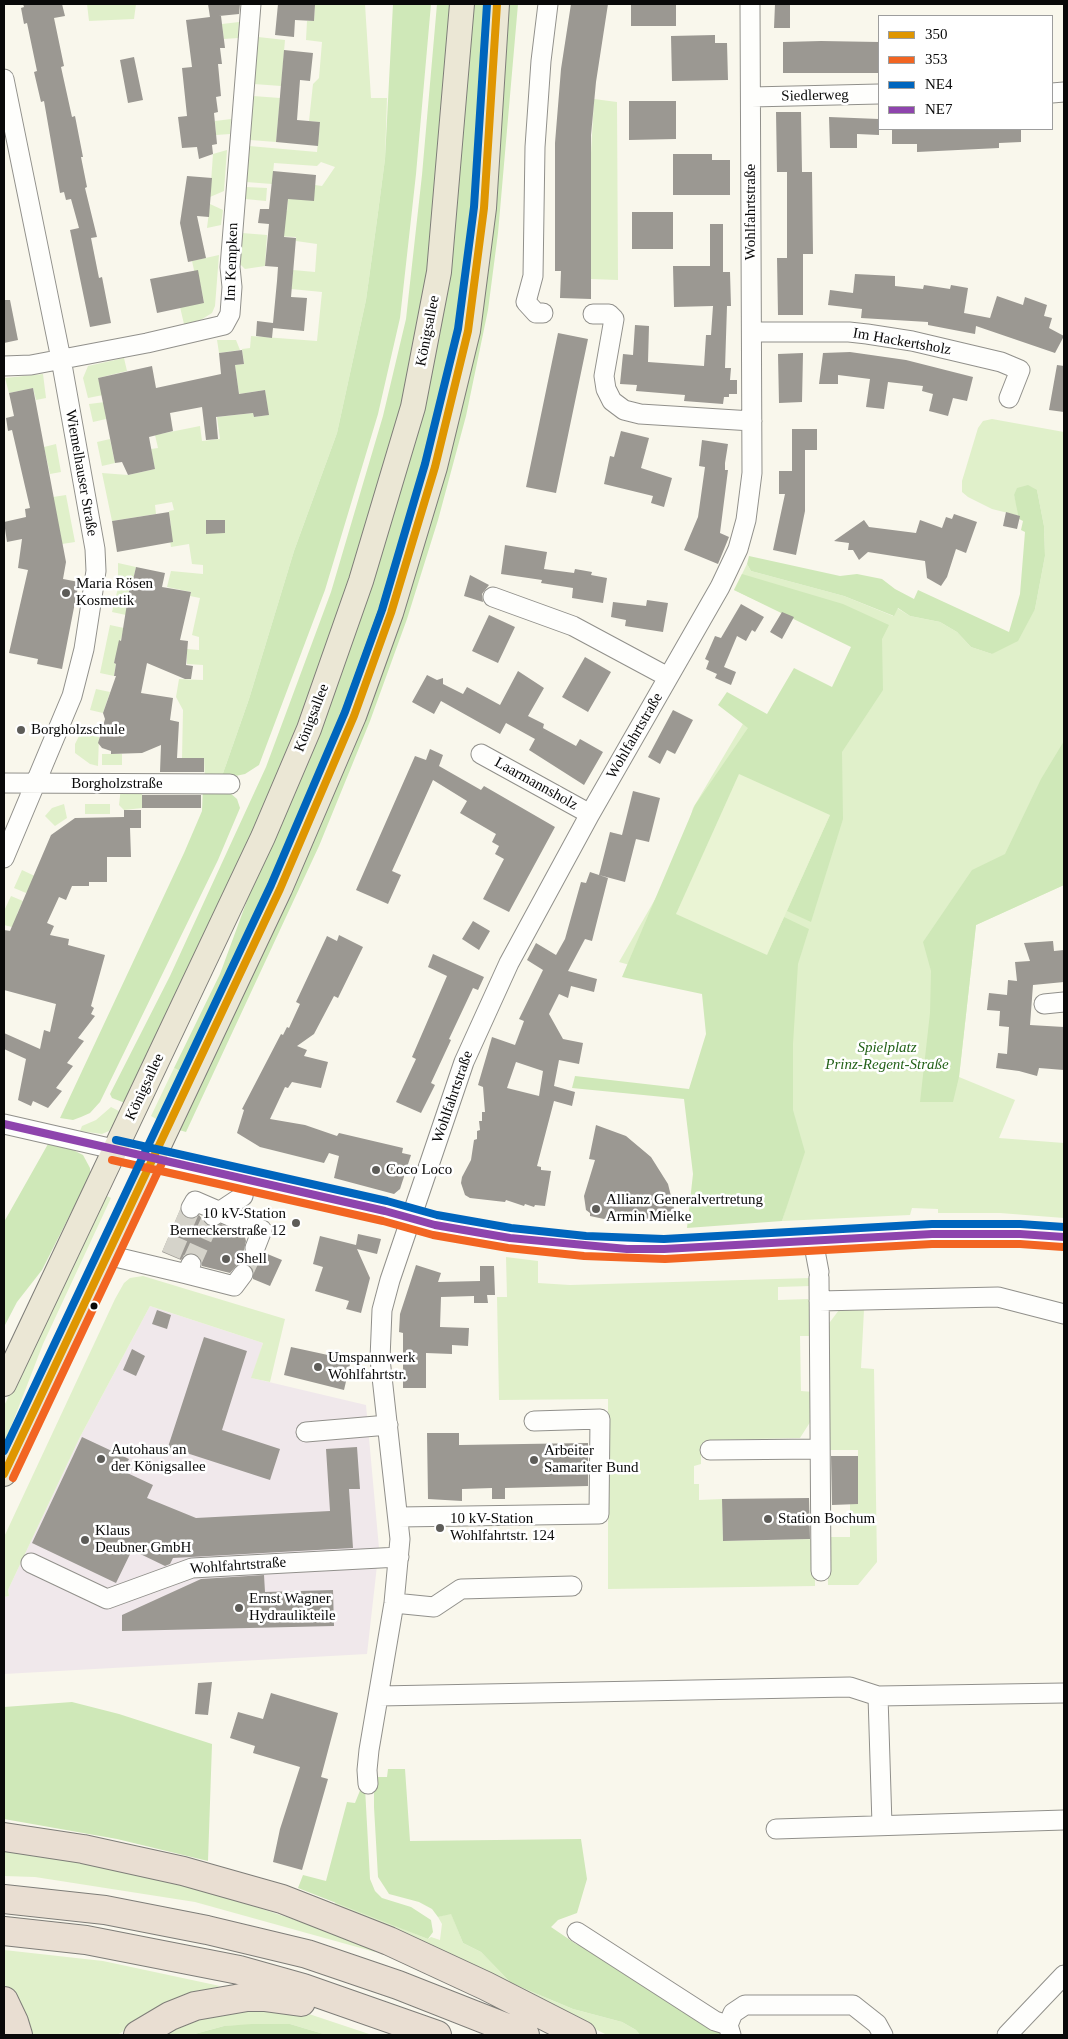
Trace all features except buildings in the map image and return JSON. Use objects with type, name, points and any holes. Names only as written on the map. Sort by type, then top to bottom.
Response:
[{"type":"highway","points":[[4,1837],[83,1849],[183,1871],[282,1899],[390,1941],[582,2035]]},
{"type":"highway","points":[[4,1899],[105,1910],[207,1930],[307,1954],[398,1985],[524,2035]]},
{"type":"highway","points":[[4,1931],[86,1940],[239,1970],[303,1988],[399,2020],[436,2035]]},
{"type":"highway","points":[[138,2035],[164,2019],[195,2006],[246,1997],[282,1998],[399,2020]]},
{"type":"highway","points":[[4,2001],[18,2035]]},
{"type":"main road","name":"Königsallee","points":[[4,1384],[282,793],[335,660],[381,517],[412,407],[439,272],[462,4]]},
{"type":"main road","points":[[4,1474],[280,889],[332,770],[379,648],[421,517],[457,384],[468,331],[484,208],[497,4]]},
{"type":"street","name":"Im Kempken","points":[[4,366],[61,359],[147,343],[224,325],[230,314],[232,288],[230,267],[252,4]]},
{"type":"street","points":[[542,313],[536,313],[526,302],[533,276],[535,147],[541,61],[548,4]]},
{"type":"street","name":"Wohlfahrtstraße","points":[[368,1784],[367,1770],[394,1603],[399,1557],[399,1517],[380,1359],[382,1310],[453,1093],[479,1027],[527,928],[720,587],[738,549],[750,502],[752,332],[750,4]]},
{"type":"street","name":"Wiemelhauser Straße","points":[[4,79],[61,359],[95,549],[96,571],[84,649],[63,722],[4,858]]},
{"type":"street","name":"Siedlerweg","points":[[751,97],[878,94]]},
{"type":"street","points":[[592,314],[609,314],[614,319],[604,376],[606,389],[612,401],[624,410],[640,414],[752,420]]},
{"type":"street","name":"Im Hackertsholz","points":[[752,332],[849,332],[867,334],[912,341],[1001,362],[1020,370],[1009,398]]},
{"type":"street","name":"Wohlfahrtstraße","points":[[493,597],[573,626],[668,677]]},
{"type":"street","name":"Laarmannsholz","points":[[481,754],[590,814]]},
{"type":"street","name":"Borgholzstraße","points":[[4,783],[230,784]]},
{"type":"street","points":[[1044,1004],[1064,1002]]},
{"type":"street","points":[[4,1124],[412,1219],[510,1238],[628,1249],[664,1249],[932,1234],[1020,1234],[1064,1237]]},
{"type":"street","points":[[215,1214],[243,1196],[246,1180]]},
{"type":"street","points":[[191,1208],[195,1200],[215,1214],[262,1230],[255,1248]]},
{"type":"street","points":[[814,1240],[819,1275],[820,1571]]},
{"type":"street","points":[[107,1255],[167,1262],[234,1286],[243,1274]]},
{"type":"street","points":[[819,1300],[998,1297],[1064,1314]]},
{"type":"street","points":[[399,1517],[599,1514],[600,1419],[534,1421]]},
{"type":"street","points":[[306,1432],[388,1425]]},
{"type":"street","points":[[710,1450],[820,1449]]},
{"type":"street","name":"Wohlfahrtstraße","points":[[31,1563],[107,1600],[192,1568],[399,1557]]},
{"type":"street","points":[[394,1603],[434,1607],[461,1589],[572,1586]]},
{"type":"street","points":[[379,1696],[850,1687],[878,1696],[1064,1693]]},
{"type":"street","points":[[878,1696],[882,1825]]},
{"type":"street","points":[[776,1829],[1064,1820]]},
{"type":"street","points":[[577,1932],[729,2030],[733,2013],[745,2005],[853,2005],[877,2024],[883,2035]]},
{"type":"street","points":[[1007,2035],[1064,1975]]},
{"type":"shaded area","points":[[150,1306],[263,1343],[252,1378],[366,1405],[379,1548],[367,1654],[4,1674],[4,1597],[9,1596],[8,1590],[80,1437]]},
{"type":"green space","points":[[87,4],[136,4],[134,19],[89,21]]},
{"type":"green space","points":[[305,4],[365,4],[371,98],[387,98],[385,159],[366,300],[337,433],[294,551],[249,699],[221,779],[205,780],[204,758],[182,758],[183,710],[176,697],[179,679],[203,680],[203,665],[187,664],[187,649],[199,650],[199,637],[192,635],[200,598],[190,596],[191,592],[167,587],[171,571],[203,574],[203,565],[192,564],[189,544],[171,547],[168,526],[171,526],[169,511],[174,510],[172,502],[155,505],[156,514],[112,521],[102,473],[128,475],[155,469],[151,449],[158,448],[155,435],[200,426],[202,441],[220,439],[217,417],[253,413],[254,417],[268,415],[265,390],[239,394],[235,365],[244,364],[242,349],[250,348],[251,336],[317,341],[322,292],[291,289],[293,270],[315,272],[317,244],[296,241],[296,237],[273,236],[275,210],[287,211],[288,199],[315,185],[322,186],[335,167],[321,162],[317,166],[274,163],[272,184],[246,182],[249,146],[317,152],[320,122],[309,121],[313,84],[319,78],[322,42],[306,40],[307,21],[314,21],[315,6]]},
{"type":"green space","points":[[393,4],[431,4],[416,174],[400,318],[378,414],[325,590],[259,765],[245,774],[221,779],[249,699],[294,551],[337,433],[366,300],[385,159]]},
{"type":"green space","points":[[437,4],[452,4],[429,272],[403,405],[352,580],[281,773],[125,1103],[112,1098],[110,1094],[170,976],[266,767],[331,592],[383,416],[406,319],[422,175]]},
{"type":"green space","points":[[472,4],[488,4],[466,273],[447,382],[396,564],[345,712],[301,819],[182,1072],[174,1068],[220,974],[252,887],[307,760],[379,560]]},
{"type":"green space","points":[[507,4],[518,4],[498,233],[488,310],[466,416],[438,520],[407,619],[370,721],[319,846],[186,1132],[179,1130],[343,773],[364,719],[444,468]]},
{"type":"green space","points":[[239,22],[238,38],[224,39],[222,24]]},
{"type":"green space","points":[[258,37],[285,40],[281,86],[254,84]]},
{"type":"green space","points":[[253,96],[280,98],[276,142],[250,140]]},
{"type":"green space","points":[[594,99],[617,102],[618,280],[591,279],[590,171]]},
{"type":"green space","points":[[231,119],[230,134],[216,135],[215,121]]},
{"type":"green space","points":[[227,150],[224,191],[210,197],[213,154]]},
{"type":"green space","points":[[246,187],[267,188],[266,201],[245,199]]},
{"type":"green space","points":[[210,204],[223,210],[221,225],[207,228]]},
{"type":"green space","points":[[242,233],[267,235],[265,266],[245,269],[239,263]]},
{"type":"green space","points":[[219,255],[215,306],[212,313],[199,321],[184,324],[180,307],[204,302],[200,283],[197,284],[192,261]]},
{"type":"green space","points":[[217,340],[236,340],[240,350],[219,353]]},
{"type":"green space","points":[[124,358],[127,371],[98,378],[103,395],[88,398],[83,378],[88,366]]},
{"type":"green space","points":[[43,374],[46,398],[36,400],[33,388],[9,393],[5,378]]},
{"type":"green space","points":[[105,402],[106,419],[93,422],[89,404]]},
{"type":"green space","name":"Spielplatz Prinz-Regent-Straße","points":[[992,419],[1064,432],[1064,885],[976,925],[959,1077],[1015,1100],[999,1138],[1064,1143],[1064,1218],[1000,1213],[938,1213],[938,1209],[912,1208],[910,1215],[782,1221],[789,1197],[755,1000],[619,962],[677,861],[693,808],[744,722],[801,768],[858,648],[734,590],[747,564],[751,571],[844,596],[893,616],[897,608],[910,616],[940,622],[957,632],[971,647],[992,654],[1035,609],[1045,556],[1044,526],[1037,490],[1014,495],[1020,516],[992,509],[962,492],[962,481],[978,428],[983,421]]},
{"type":"green space","points":[[110,439],[115,463],[102,466],[97,442]]},
{"type":"green space","points":[[56,444],[61,472],[50,474],[44,447]]},
{"type":"green space","points":[[1028,485],[1037,490],[1044,526],[1045,556],[1035,609],[1018,641],[992,654],[971,647],[957,632],[940,622],[910,616],[898,608],[894,616],[844,596],[751,571],[747,564],[749,556],[840,576],[857,574],[882,579],[895,589],[914,599],[918,590],[1009,632],[1020,594],[1025,532],[1021,530],[1023,521],[1019,519],[1014,495],[1017,488]]},
{"type":"green space","points":[[66,495],[75,542],[62,544],[53,497]]},
{"type":"green space","points":[[118,563],[136,567],[133,580],[131,580],[126,615],[112,612],[118,588]]},
{"type":"green space","points":[[742,574],[843,604],[889,625],[882,639],[883,690],[842,752],[843,819],[811,922],[787,911],[830,815],[676,913],[767,954],[784,917],[809,929],[798,964],[793,1044],[793,1110],[805,1152],[782,1221],[687,1228],[693,1174],[684,1099],[572,1088],[575,1076],[689,1089],[706,1034],[702,994],[622,977],[695,805],[748,728],[718,705],[727,692],[767,714],[794,668],[832,687],[851,647],[734,590]]},
{"type":"green space","points":[[110,625],[124,628],[114,663],[116,664],[114,676],[100,673]]},
{"type":"green space","points":[[96,689],[110,692],[103,713],[90,710]]},
{"type":"green space","points":[[82,730],[99,737],[98,766],[90,764],[75,753],[75,744]]},
{"type":"green space","points":[[1064,741],[1064,885],[976,925],[959,1077],[953,1102],[920,1102],[930,1013],[931,971],[923,942],[972,870],[1005,854],[1041,779]]},
{"type":"green space","points":[[102,754],[122,754],[122,765],[102,765]]},
{"type":"green space","points":[[739,774],[830,815],[767,955],[676,914]]},
{"type":"green space","points":[[121,787],[140,788],[142,808],[124,810],[119,805]]},
{"type":"green space","points":[[203,787],[229,792],[237,799],[240,808],[218,860],[100,1102],[90,1113],[81,1117],[73,1120],[60,1118],[184,853],[202,811]]},
{"type":"green space","points":[[64,804],[67,818],[55,826],[45,816],[52,808]]},
{"type":"green space","points":[[85,804],[110,804],[110,814],[85,814]]},
{"type":"green space","points":[[22,870],[39,878],[26,893],[14,888]]},
{"type":"green space","points":[[11,896],[23,901],[17,914],[22,917],[16,928],[4,925],[4,911]]},
{"type":"green space","points":[[174,1068],[182,1072],[158,1120],[151,1116]]},
{"type":"green space","points":[[111,1107],[121,1112],[109,1131],[102,1134],[80,1131],[82,1126],[96,1120]]},
{"type":"green space","points":[[48,1144],[73,1150],[83,1155],[90,1168],[90,1175],[42,1270],[17,1302],[4,1327],[4,1222]]},
{"type":"green space","points":[[103,1194],[111,1198],[43,1344],[4,1445],[4,1406]]},
{"type":"green space","points":[[506,1257],[538,1261],[538,1283],[570,1285],[811,1278],[811,1286],[778,1287],[778,1300],[808,1299],[811,1302],[811,1336],[800,1336],[801,1391],[814,1392],[814,1416],[800,1438],[705,1440],[705,1453],[701,1454],[701,1464],[694,1466],[694,1484],[699,1484],[699,1500],[722,1499],[723,1541],[815,1539],[815,1586],[608,1589],[608,1399],[499,1400],[497,1297],[507,1297]]},
{"type":"green space","points":[[143,1276],[285,1319],[270,1382],[251,1378],[263,1343],[150,1306],[80,1437],[8,1590],[9,1596],[4,1597],[4,1537],[115,1299],[124,1283],[130,1278]]},
{"type":"green space","points":[[839,1310],[864,1310],[861,1368],[874,1369],[877,1562],[858,1585],[828,1585],[827,1542],[831,1537],[850,1537],[850,1504],[858,1504],[858,1450],[826,1450],[824,1330]]},
{"type":"green space","points":[[72,1702],[119,1714],[212,1744],[208,1861],[117,1839],[4,1819],[4,1707]]},
{"type":"green space","points":[[388,1769],[405,1769],[410,1841],[581,1839],[587,1879],[577,1913],[558,1920],[551,1927],[576,1944],[596,1949],[722,2030],[725,2035],[640,2035],[636,2030],[622,2022],[573,2009],[511,1983],[481,1952],[463,1943],[451,1914],[438,1917],[432,1909],[419,1902],[389,1894],[378,1877],[374,1807],[374,1777],[387,1777]]},
{"type":"green space","points":[[361,1788],[365,1788],[370,1879],[375,1891],[382,1898],[411,1907],[431,1920],[433,1932],[428,1939],[298,1888],[303,1875],[326,1881],[347,1802],[355,1803]]},
{"type":"green space","points":[[4,1849],[44,1854],[205,1890],[377,1947],[375,1952],[195,1902],[35,1877],[4,1876]]},
{"type":"green space","points":[[336,1901],[428,1939],[431,1937],[440,1940],[442,1924],[438,1917],[451,1913],[463,1943],[481,1952],[511,1983],[573,2009],[622,2022],[636,2030],[640,2035],[607,2035],[519,1991],[334,1906]]},
{"type":"green space","points":[[4,1950],[103,1961],[220,1986],[189,1996],[148,2016],[117,2035],[30,2035],[22,2007],[4,1984]]},
{"type":"green space","points":[[239,2007],[278,2008],[309,2014],[372,2035],[327,2035],[290,2024],[224,2026],[191,2035],[156,2035],[198,2016]]},
{"type":"green space","points":[[290,2024],[327,2035],[191,2035],[224,2026]]},
{"type":"tunnel","points":[[171,1255],[191,1208]]},
{"type":"tunnel","points":[[191,1264],[212,1217]]},
{"type":"tunnel","points":[[243,1274],[255,1248]]},
{"type":"transit line","name":"NE4","points":[[4,1451],[271,885],[345,712],[382,610],[425,464],[458,329],[474,207],[487,4]]},
{"type":"transit line","name":"350","points":[[4,1474],[280,889],[354,716],[391,613],[435,467],[468,331],[484,208],[497,4]]},
{"type":"transit line","name":"NE7","points":[[4,1124],[385,1211],[435,1225],[510,1238],[627,1249],[664,1249],[932,1234],[1020,1234],[1064,1237]]},
{"type":"transit line","name":"NE4","points":[[116,1140],[387,1201],[437,1215],[511,1228],[586,1236],[664,1239],[932,1224],[1020,1224],[1064,1227]]},
{"type":"transit line","name":"353","points":[[112,1160],[383,1221],[433,1235],[508,1248],[584,1256],[665,1259],[932,1244],[1020,1244],[1063,1247]]},
{"type":"transit line","name":"353","points":[[13,1478],[162,1163]]},
{"type":"place","name":"Maria Rösen Kosmetik","points":[[66,593]]},
{"type":"place","name":"Borgholzschule","points":[[21,730]]},
{"type":"place","name":"Coco Loco","points":[[376,1170]]},
{"type":"place","name":"Allianz Generalvertretung Armin Mielke","points":[[596,1209]]},
{"type":"place","name":"10 kV-Station Berneckerstraße 12","points":[[296,1223]]},
{"type":"place","name":"Shell","points":[[226,1259]]},
{"type":"place","name":"Umspannwerk Wohlfahrtstr.","points":[[318,1367]]},
{"type":"place","name":"Autohaus an der Königsallee","points":[[101,1459]]},
{"type":"place","name":"Arbeiter Samariter Bund","points":[[534,1460]]},
{"type":"place","name":"Station Bochum","points":[[768,1519]]},
{"type":"place","name":"10 kV-Station Wohlfahrtstr. 124","points":[[440,1528]]},
{"type":"place","name":"Klaus Deubner GmbH","points":[[85,1540]]},
{"type":"place","name":"Ernst Wagner Hydraulikteile","points":[[239,1608]]}]
